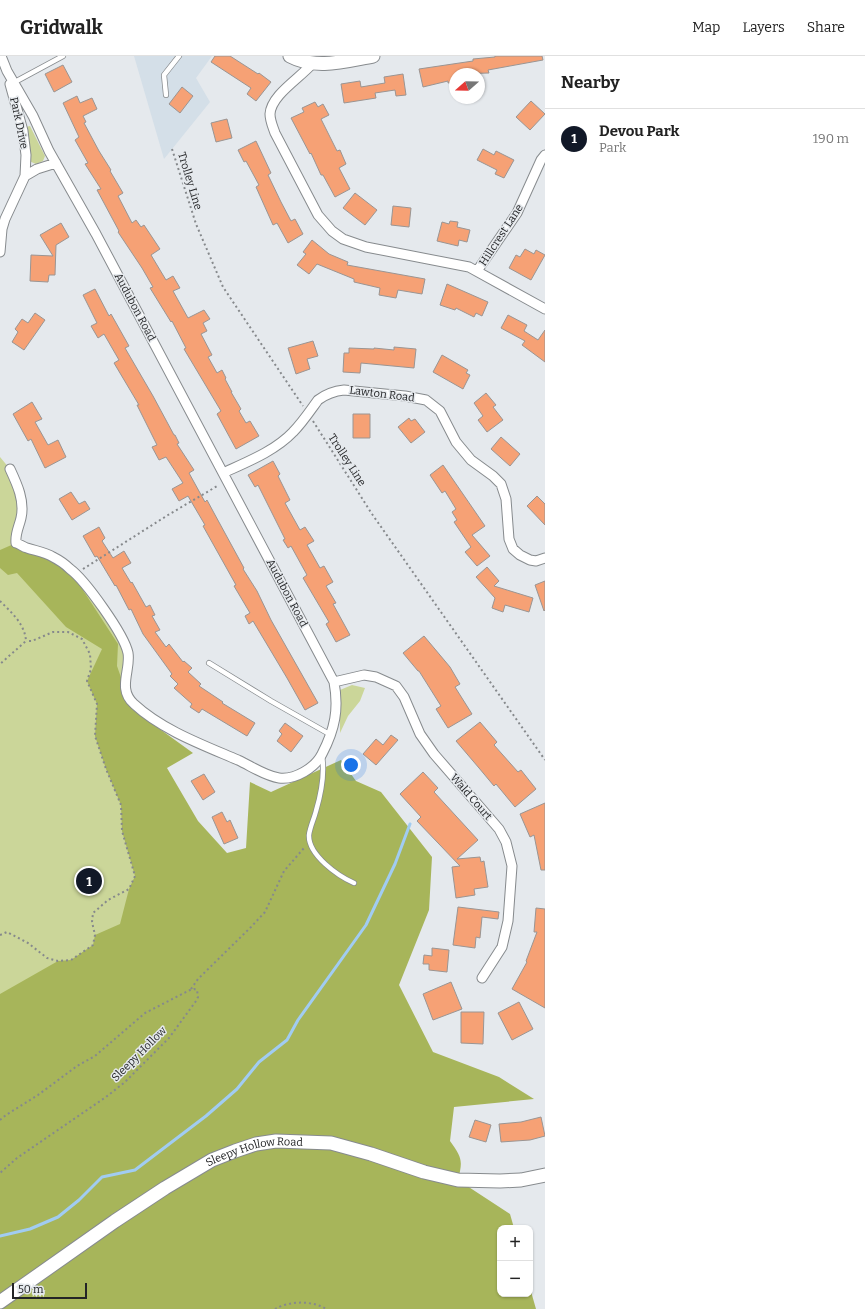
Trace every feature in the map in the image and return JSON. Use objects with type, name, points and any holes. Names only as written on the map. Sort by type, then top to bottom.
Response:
[{"type":"main road","points":[[290,56],[301,62],[312,64],[333,63],[373,56]]},
{"type":"main road","name":"Sleepy Hollow Road","points":[[0,1302],[115,1221],[165,1188],[212,1160],[256,1144],[276,1141],[331,1143],[371,1154],[424,1172],[458,1180],[521,1180],[545,1175]]},
{"type":"street","name":"Audubon Road","points":[[1,56],[13,83],[33,116],[56,163],[96,234],[334,682],[337,698],[337,714],[331,735],[322,756],[301,774],[291,778],[278,778],[263,773],[190,739],[152,718],[133,704],[125,686],[128,653],[123,638],[91,592],[71,569],[52,556],[16,543],[15,535],[21,518],[22,509],[17,483],[10,469]]},
{"type":"street","points":[[312,64],[278,96],[272,105],[270,114],[275,133],[318,215],[325,224],[343,239],[366,247],[469,267],[545,309]]},
{"type":"street","name":"Park Drive","points":[[0,252],[2,229],[5,219],[25,176],[26,154],[23,131],[7,71]]},
{"type":"street","name":"Hillcrest Lane","points":[[477,271],[517,213],[541,160],[545,155]]},
{"type":"street","points":[[25,176],[37,169],[56,163]]},
{"type":"street","name":"Lawton Road","points":[[225,477],[264,453],[294,432],[318,400],[335,391],[344,390],[405,396],[426,400],[440,411],[456,442],[471,460],[493,476],[501,484],[506,499],[509,539],[513,549],[520,555],[530,560],[536,561],[545,558]]},
{"type":"street","name":"Wald Court","points":[[334,682],[364,675],[376,677],[396,686],[404,697],[420,734],[434,754],[499,829],[506,842],[512,866],[508,921],[502,947],[482,978]]},
{"type":"lane","points":[[13,83],[63,56]]},
{"type":"lane","points":[[166,95],[164,75],[179,56]]},
{"type":"lane","points":[[209,663],[331,735]]},
{"type":"lane","points":[[322,756],[323,777],[318,804],[309,836],[319,858],[343,878],[354,883]]},
{"type":"path","name":"Trolley Line","points":[[172,149],[196,224],[223,288],[308,414],[372,514],[545,760]]},
{"type":"path","points":[[75,574],[225,477]]},
{"type":"path","points":[[0,601],[21,624],[26,641]]},
{"type":"path","points":[[0,664],[26,641],[32,641],[53,632],[68,632],[82,639],[90,654],[91,669],[88,681],[97,704],[95,736],[106,769],[121,805],[122,831],[135,876],[129,889],[108,900],[94,913],[92,922],[95,935],[93,945],[71,960],[58,961],[47,958],[28,943],[8,932],[0,935]]},
{"type":"path","points":[[0,1120],[38,1095],[77,1066],[95,1056],[146,1013],[190,990],[198,979],[251,927],[264,912],[284,871],[304,848],[309,836]]},
{"type":"path","name":"Sleepy Hollow","points":[[0,1173],[17,1158],[106,1097],[125,1082],[168,1038],[196,1001],[198,996],[197,990],[190,990]]},
{"type":"path","points":[[275,1309],[281,1305],[304,1302],[322,1306],[326,1309]]},
{"type":"shaded area","points":[[134,56],[212,56],[196,78],[210,102],[164,159]]},
{"type":"green space","points":[[30,126],[45,156],[43,161],[36,164],[29,161],[26,127]]},
{"type":"green space","points":[[0,457],[10,469],[21,500],[16,543],[91,592],[128,653],[125,686],[226,1054],[0,1302]]},
{"type":"green space","points":[[16,543],[68,567],[118,644],[117,666],[132,709],[193,753],[167,768],[198,821],[227,853],[246,848],[250,782],[271,792],[341,760],[356,781],[381,792],[432,857],[429,910],[399,985],[433,1052],[499,1077],[534,1099],[454,1107],[450,1141],[457,1151],[461,1163],[458,1180],[510,1214],[513,1225],[497,1225],[497,1297],[533,1297],[536,1309],[0,1309],[0,994],[58,961],[71,960],[93,945],[95,935],[120,924],[129,889],[135,876],[122,831],[121,805],[106,769],[95,736],[97,704],[87,681],[102,649],[66,627],[17,573],[8,575],[0,568],[0,550]]},
{"type":"green space","points":[[352,685],[365,688],[360,701],[348,716],[340,733],[340,690]]},
{"type":"building","points":[[215,56],[230,56],[271,82],[256,101],[247,94],[251,88],[211,62]]},
{"type":"building","points":[[542,56],[543,60],[488,70],[489,73],[485,73],[485,68],[449,68],[449,83],[448,81],[423,87],[419,69],[473,61],[473,59]]},
{"type":"building","points":[[63,65],[72,82],[54,92],[45,74]]},
{"type":"building","points":[[403,74],[406,95],[396,96],[395,90],[375,93],[376,98],[344,103],[341,84],[360,81],[361,87],[385,83],[384,77]]},
{"type":"building","points":[[182,87],[193,96],[180,113],[169,104]]},
{"type":"building","points":[[77,96],[80,103],[92,98],[97,109],[83,116],[86,122],[84,123],[123,193],[118,196],[132,223],[136,220],[141,227],[144,225],[160,249],[151,255],[166,280],[173,276],[180,288],[173,291],[188,318],[204,310],[210,319],[203,323],[207,331],[201,334],[212,355],[208,357],[217,373],[222,370],[231,392],[241,409],[239,411],[246,423],[250,421],[259,436],[236,449],[217,414],[221,411],[184,349],[186,348],[172,321],[171,322],[150,288],[153,287],[118,232],[119,231],[97,190],[101,189],[85,164],[88,163],[75,140],[79,137],[63,103]]},
{"type":"building","points":[[531,101],[545,114],[530,130],[516,117]]},
{"type":"building","points":[[315,102],[318,107],[323,104],[329,115],[321,119],[337,151],[340,150],[346,164],[339,168],[350,189],[335,197],[323,175],[321,175],[311,153],[310,154],[291,118],[304,112],[302,108]]},
{"type":"building","points":[[227,119],[232,138],[216,142],[211,123]]},
{"type":"building","points":[[256,141],[271,173],[268,175],[281,202],[291,221],[295,219],[303,234],[288,243],[277,223],[273,225],[256,187],[259,185],[246,161],[244,162],[238,150]]},
{"type":"building","points":[[483,149],[494,155],[496,151],[514,160],[504,178],[495,174],[497,170],[477,160]]},
{"type":"building","points":[[355,193],[377,210],[365,225],[343,208]]},
{"type":"building","points":[[393,206],[411,208],[409,227],[391,225]]},
{"type":"building","points":[[450,221],[458,222],[457,227],[470,230],[467,242],[459,240],[458,246],[437,241],[442,222],[449,224]]},
{"type":"building","points":[[61,223],[69,237],[56,245],[55,275],[49,275],[48,282],[30,281],[31,255],[53,256],[40,235]]},
{"type":"building","points":[[312,240],[329,254],[348,262],[347,265],[425,279],[422,294],[398,290],[396,298],[379,295],[380,288],[354,282],[354,279],[317,264],[309,274],[297,265],[306,254],[303,252]]},
{"type":"building","points":[[525,249],[534,254],[536,250],[545,255],[531,280],[509,268],[516,255],[520,257]]},
{"type":"building","points":[[447,284],[488,302],[482,316],[476,313],[474,317],[456,308],[455,310],[440,305]]},
{"type":"building","points":[[95,289],[109,316],[111,314],[129,346],[125,348],[175,435],[179,443],[177,444],[194,470],[189,473],[205,502],[207,500],[244,568],[243,569],[257,591],[271,620],[318,703],[305,710],[253,621],[249,624],[245,616],[250,613],[234,586],[236,585],[188,496],[179,501],[172,489],[183,483],[166,457],[159,460],[152,447],[157,445],[137,405],[139,405],[114,363],[119,360],[104,334],[98,338],[91,326],[97,323],[83,295]]},
{"type":"building","points":[[35,313],[45,320],[24,350],[12,342],[18,332],[15,329],[22,319],[28,323]]},
{"type":"building","points":[[508,315],[527,325],[524,331],[538,340],[545,330],[545,362],[522,345],[525,341],[501,328]]},
{"type":"building","points":[[313,341],[318,356],[307,359],[310,369],[296,374],[288,348]]},
{"type":"building","points":[[394,347],[416,349],[414,368],[361,363],[360,373],[343,372],[344,353],[349,353],[349,348],[394,350]]},
{"type":"building","points":[[442,355],[468,370],[466,373],[470,375],[463,389],[433,372]]},
{"type":"building","points":[[486,393],[496,405],[493,407],[503,420],[487,432],[478,420],[483,416],[474,403]]},
{"type":"building","points":[[32,402],[42,419],[35,422],[48,445],[58,440],[66,457],[45,468],[31,439],[28,441],[13,414]]},
{"type":"building","points":[[353,414],[370,414],[370,438],[353,438]]},
{"type":"building","points":[[409,418],[411,421],[415,419],[425,432],[411,443],[398,427]]},
{"type":"building","points":[[501,437],[520,454],[510,466],[491,449]]},
{"type":"building","points":[[273,461],[280,474],[278,476],[290,500],[285,503],[300,530],[305,527],[314,541],[307,545],[320,568],[324,566],[333,582],[326,586],[336,603],[333,604],[350,635],[336,642],[326,624],[329,622],[303,578],[307,575],[291,546],[288,548],[283,540],[285,539],[258,485],[255,487],[248,475]]},
{"type":"building","points":[[443,465],[485,526],[472,535],[490,556],[477,566],[465,552],[471,547],[454,522],[457,520],[452,512],[456,509],[445,491],[442,493],[430,475]]},
{"type":"building","points":[[71,492],[79,504],[85,501],[90,509],[72,520],[59,499]]},
{"type":"building","points":[[537,496],[545,504],[545,525],[527,506]]},
{"type":"building","points":[[99,527],[105,538],[102,541],[113,558],[124,551],[131,563],[122,568],[146,607],[150,605],[155,615],[152,616],[160,630],[155,632],[166,647],[169,644],[183,662],[184,661],[192,668],[188,672],[201,684],[199,686],[223,702],[222,703],[255,723],[247,736],[202,709],[199,713],[190,707],[192,704],[174,688],[178,684],[170,676],[172,674],[143,634],[131,609],[129,610],[116,585],[115,586],[97,556],[95,557],[83,536]]},
{"type":"building","points":[[487,567],[499,581],[494,586],[533,598],[529,612],[505,605],[503,612],[492,608],[495,598],[476,577]]},
{"type":"building","points":[[545,581],[545,610],[544,611],[535,585]]},
{"type":"building","points":[[424,636],[450,667],[460,684],[455,687],[472,714],[448,728],[436,709],[441,706],[419,671],[403,653]]},
{"type":"building","points":[[480,722],[497,742],[494,745],[518,772],[521,770],[536,789],[515,807],[496,784],[494,786],[456,741]]},
{"type":"building","points":[[285,723],[303,736],[291,752],[277,741],[282,734],[279,731]]},
{"type":"building","points":[[391,735],[398,740],[376,765],[363,754],[376,739],[383,745]]},
{"type":"building","points":[[423,772],[438,788],[434,792],[478,840],[457,859],[480,857],[481,862],[484,861],[488,887],[474,889],[475,895],[456,898],[452,867],[460,866],[417,821],[421,817],[400,794]]},
{"type":"building","points":[[204,774],[215,792],[203,800],[191,781]]},
{"type":"building","points":[[545,803],[545,870],[541,870],[534,835],[530,837],[520,814]]},
{"type":"building","points":[[222,812],[227,822],[230,820],[238,838],[224,844],[212,817]]},
{"type":"building","points":[[458,907],[499,912],[498,919],[482,917],[480,938],[476,937],[475,948],[453,945]]},
{"type":"building","points":[[536,908],[545,909],[545,1008],[512,989],[527,962],[526,961],[537,932],[534,932]]},
{"type":"building","points":[[432,948],[449,950],[447,972],[429,970],[429,964],[423,964],[424,955],[432,956]]},
{"type":"building","points":[[451,982],[462,1009],[433,1020],[423,994]]},
{"type":"building","points":[[519,1002],[533,1029],[512,1040],[498,1013]]},
{"type":"building","points":[[461,1012],[484,1012],[483,1044],[461,1043]]},
{"type":"building","points":[[541,1117],[545,1136],[530,1140],[501,1142],[499,1124],[521,1122]]},
{"type":"building","points":[[475,1120],[491,1125],[486,1142],[469,1137]]},
{"type":"waterway","points":[[0,1236],[30,1229],[58,1217],[79,1200],[102,1177],[135,1170],[206,1116],[237,1089],[259,1062],[287,1040],[298,1020],[366,925],[395,864],[410,824]]},
{"type":"place","name":"Devou Park","points":[[89,881]]}]
